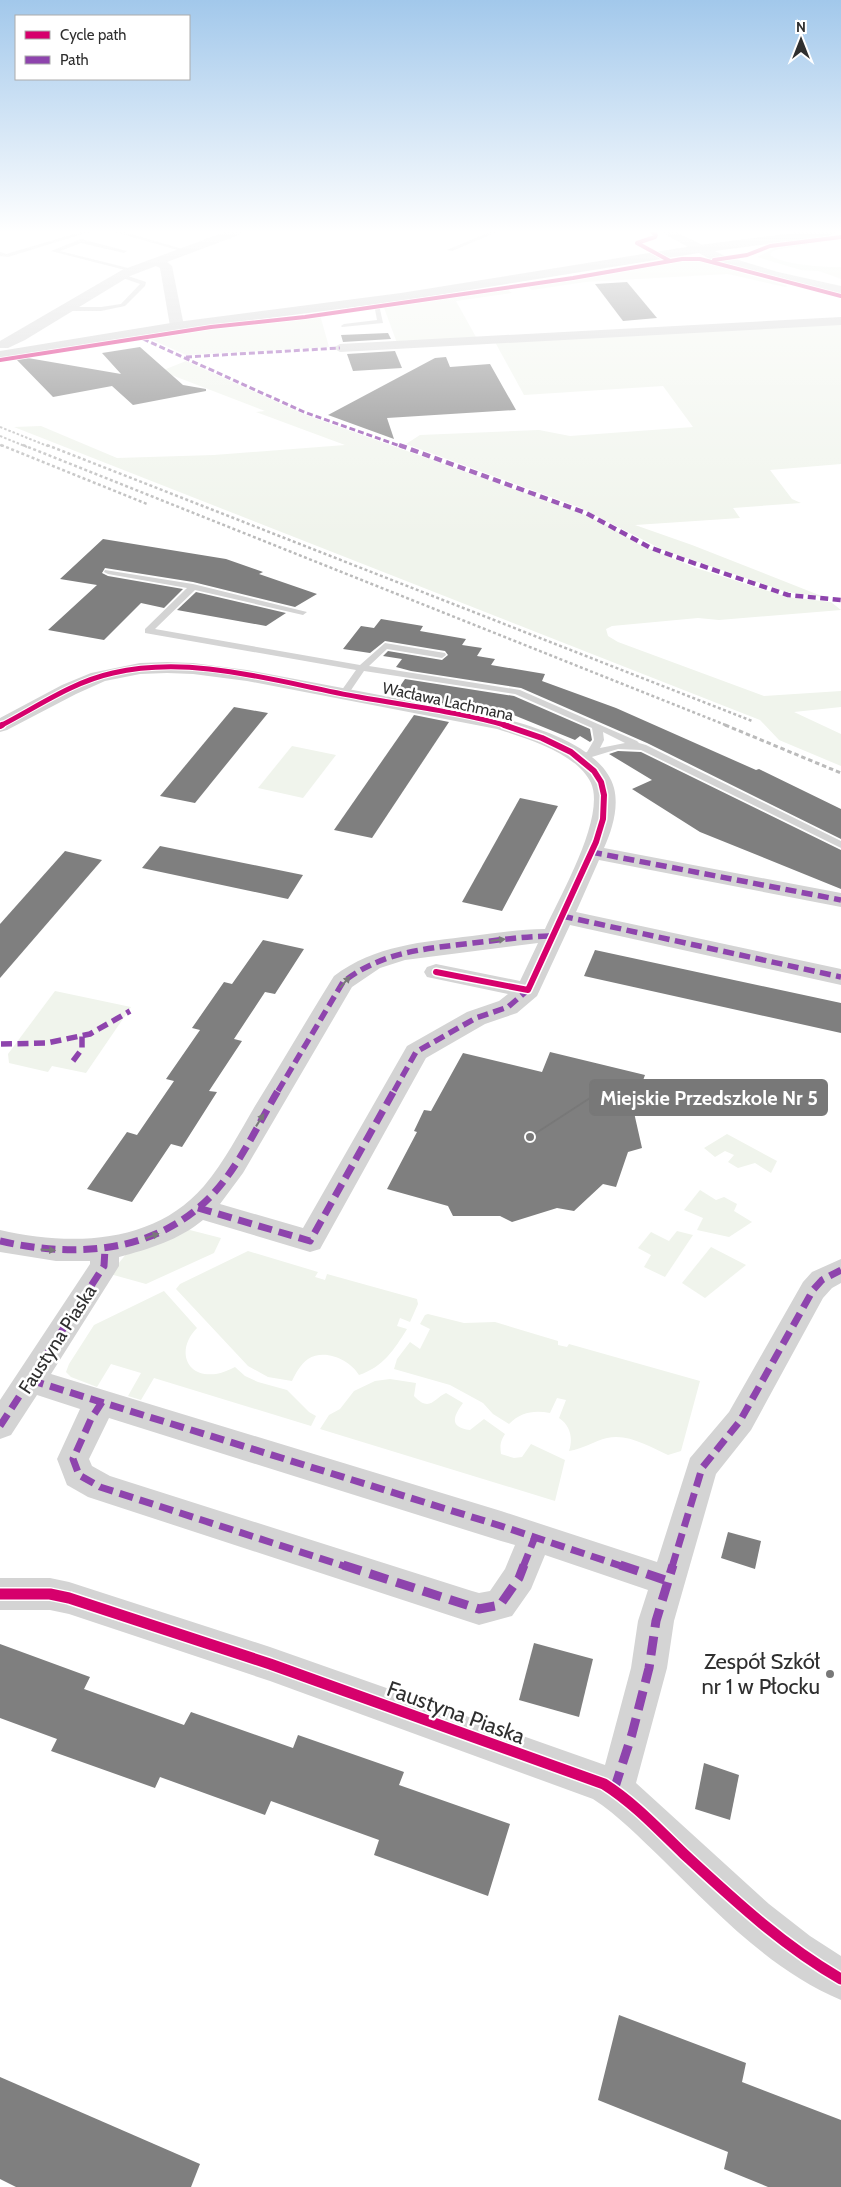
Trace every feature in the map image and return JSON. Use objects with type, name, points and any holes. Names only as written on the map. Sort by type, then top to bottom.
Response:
[{"type":"main road","points":[[3,349],[117,334]]},
{"type":"street","points":[[3,349],[25,334]]},
{"type":"street","points":[[340,348],[599,334]]},
{"type":"street","name":"Wacława Lachmana","points":[[0,726],[81,684],[107,675],[140,669],[176,668],[218,672],[501,724],[540,737],[585,756],[604,790],[603,820],[591,852],[528,990]]},
{"type":"street","points":[[591,852],[841,900]]},
{"type":"street","points":[[0,1241],[33,1249],[105,1249],[137,1242],[169,1230],[198,1208],[218,1188],[343,982],[367,965],[399,954],[530,936],[557,926],[841,977]]},
{"type":"street","points":[[436,972],[528,990]]},
{"type":"street","points":[[198,1208],[310,1241],[416,1052],[476,1018],[508,1007],[528,990]]},
{"type":"street","name":"Faustyna Piaska","points":[[0,1426],[104,1266],[105,1249]]},
{"type":"street","points":[[614,1790],[622,1770],[649,1668],[656,1620],[695,1489],[707,1460],[740,1422],[813,1290],[822,1280],[841,1270]]},
{"type":"street","points":[[30,1380],[535,1537],[668,1581]]},
{"type":"street","points":[[102,1402],[91,1419],[73,1460],[80,1475],[100,1487],[472,1607],[479,1609],[500,1605],[519,1578],[535,1537]]},
{"type":"street","name":"Faustyna Piaska","points":[[0,1594],[50,1594],[70,1598],[270,1664],[604,1784],[640,1812],[766,1931],[793,1951],[841,1979]]},
{"type":"lane","points":[[108,572],[193,587],[304,612]]},
{"type":"lane","points":[[193,587],[148,631],[362,668],[517,692],[644,747],[841,845]]},
{"type":"lane","points":[[344,694],[362,668],[385,646],[442,655]]},
{"type":"lane","points":[[585,756],[599,740],[597,726]]},
{"type":"lane","points":[[585,756],[620,745],[644,747]]},
{"type":"shaded area","points":[[172,334],[325,334],[329,347],[186,355],[148,338]]},
{"type":"shaded area","points":[[394,334],[474,334],[476,337],[397,343]]},
{"type":"shaded area","points":[[640,334],[841,334],[841,464],[770,470],[792,499],[801,503],[733,508],[740,518],[635,525],[692,545],[824,597],[787,592],[663,550],[581,508],[406,444],[420,435],[539,430],[570,436],[693,427],[663,386],[524,395],[495,342]]},
{"type":"shaded area","points":[[186,361],[306,415],[581,513],[609,526],[638,544],[696,568],[787,597],[831,602],[841,610],[719,620],[698,618],[612,626],[606,629],[608,636],[618,642],[764,696],[841,691],[841,707],[794,712],[841,734],[841,766],[779,740],[760,720],[14,427],[41,426],[117,458],[214,455],[345,445],[256,412],[265,411],[161,371]]},
{"type":"shaded area","points":[[292,746],[336,755],[303,798],[258,788]]},
{"type":"shaded area","points":[[55,991],[131,1007],[86,1073],[52,1066],[48,1072],[9,1063],[8,1054]]},
{"type":"shaded area","points":[[727,1134],[777,1161],[771,1173],[755,1163],[738,1168],[728,1162],[734,1155],[725,1151],[715,1157],[704,1148]]},
{"type":"shaded area","points":[[700,1190],[716,1200],[724,1197],[737,1204],[734,1211],[752,1222],[729,1237],[697,1230],[703,1218],[684,1210]]},
{"type":"shaded area","points":[[186,1229],[221,1238],[214,1253],[146,1284],[110,1274],[127,1253]]},
{"type":"shaded area","points":[[677,1231],[693,1235],[665,1277],[644,1267],[651,1255],[638,1248],[651,1232],[669,1241]]},
{"type":"shaded area","points":[[711,1247],[746,1265],[705,1298],[682,1283]]},
{"type":"shaded area","points":[[248,1251],[318,1272],[315,1277],[325,1280],[327,1274],[417,1299],[418,1304],[410,1322],[400,1318],[397,1326],[407,1329],[392,1351],[367,1372],[359,1375],[343,1360],[329,1355],[322,1355],[305,1361],[298,1369],[292,1381],[268,1377],[248,1366],[176,1289],[180,1284]]},
{"type":"shaded area","points":[[164,1291],[197,1328],[187,1345],[187,1360],[191,1367],[205,1374],[218,1374],[235,1367],[245,1376],[258,1382],[287,1390],[309,1412],[316,1416],[311,1426],[154,1378],[141,1400],[128,1396],[141,1373],[111,1364],[97,1387],[71,1377],[66,1372],[69,1364],[94,1325]]},
{"type":"shaded area","points":[[428,1314],[464,1323],[495,1322],[558,1341],[558,1345],[567,1347],[569,1344],[700,1381],[681,1451],[668,1455],[631,1439],[615,1437],[602,1439],[579,1449],[569,1451],[570,1433],[566,1425],[559,1418],[566,1400],[557,1398],[550,1413],[523,1414],[509,1424],[493,1414],[483,1403],[450,1385],[394,1369],[397,1359],[410,1342],[420,1349],[430,1329],[420,1324],[425,1315]]},
{"type":"shaded area","points":[[390,1379],[416,1383],[414,1396],[424,1403],[432,1403],[446,1393],[463,1403],[455,1417],[456,1424],[463,1429],[470,1430],[484,1419],[505,1434],[501,1444],[501,1454],[514,1458],[522,1457],[531,1444],[565,1460],[555,1501],[320,1429],[329,1415],[340,1409],[354,1391],[375,1381]]},
{"type":"building","points":[[389,334],[391,339],[343,342],[341,335]]},
{"type":"building","points":[[140,347],[183,385],[206,389],[206,391],[133,405],[112,386],[53,397],[15,358],[22,357],[121,374],[102,353]]},
{"type":"building","points":[[395,351],[402,368],[353,371],[347,354]]},
{"type":"building","points":[[446,357],[450,367],[490,364],[516,410],[387,418],[394,439],[328,415],[435,358]]},
{"type":"building","points":[[103,539],[226,559],[263,572],[259,574],[317,594],[295,607],[193,582],[105,568],[102,573],[108,576],[183,589],[164,608],[141,603],[104,640],[48,630],[97,585],[60,579]]},
{"type":"building","points":[[196,592],[286,613],[266,626],[177,610]]},
{"type":"building","points":[[381,619],[423,626],[420,631],[466,639],[462,645],[482,648],[477,656],[495,659],[491,665],[545,674],[542,681],[616,708],[756,770],[759,769],[841,809],[841,839],[647,743],[521,688],[411,671],[396,667],[402,659],[383,656],[388,651],[442,660],[448,655],[445,651],[385,641],[370,653],[343,649],[361,626],[374,628]]},
{"type":"building","points":[[405,679],[514,696],[590,729],[592,740],[590,742],[580,736],[575,740],[501,710],[462,703],[458,708],[423,701],[426,697],[396,692]]},
{"type":"building","points":[[234,707],[268,713],[195,803],[160,796]]},
{"type":"building","points":[[414,715],[449,722],[372,838],[334,830]]},
{"type":"building","points":[[618,751],[641,752],[841,850],[841,889],[700,832],[632,789],[652,780],[609,754]]},
{"type":"building","points":[[520,798],[558,806],[502,911],[462,902]]},
{"type":"building","points":[[160,846],[303,875],[288,899],[142,868]]},
{"type":"building","points":[[65,851],[102,860],[0,978],[0,924]]},
{"type":"building","points":[[263,940],[304,949],[275,994],[265,992],[234,1039],[242,1041],[209,1091],[217,1092],[182,1147],[171,1144],[132,1202],[87,1189],[127,1132],[137,1135],[174,1081],[166,1079],[200,1030],[192,1028],[224,982],[232,984]]},
{"type":"building","points":[[595,950],[841,1003],[841,1033],[584,976]]},
{"type":"building","points":[[550,1052],[645,1075],[633,1108],[642,1148],[628,1152],[616,1187],[603,1184],[574,1211],[557,1208],[512,1222],[500,1216],[453,1216],[448,1206],[387,1189],[417,1132],[414,1131],[424,1110],[431,1111],[463,1053],[542,1072]]},
{"type":"building","points":[[728,1532],[761,1541],[755,1569],[721,1558]]},
{"type":"building","points":[[534,1643],[593,1659],[579,1717],[519,1700]]},
{"type":"building","points":[[0,1644],[90,1677],[84,1689],[184,1725],[191,1712],[293,1748],[298,1735],[404,1772],[399,1785],[510,1824],[488,1896],[374,1855],[379,1840],[271,1801],[265,1815],[160,1777],[155,1788],[51,1751],[57,1739],[0,1718]]},
{"type":"building","points":[[704,1763],[739,1775],[730,1820],[695,1809]]},
{"type":"building","points":[[619,2015],[746,2063],[742,2082],[841,2120],[841,2187],[768,2187],[724,2169],[728,2152],[598,2100]]},
{"type":"building","points":[[0,2077],[200,2164],[191,2187],[16,2187],[0,2179]]},
{"type":"railway","points":[[0,427],[50,447]]},
{"type":"railway","points":[[0,436],[27,447]]},
{"type":"railway","points":[[0,445],[4,447]]},
{"type":"railway","points":[[1,445],[147,504]]},
{"type":"railway","points":[[23,445],[728,726]]},
{"type":"railway","points":[[47,445],[752,721]]},
{"type":"railway","points":[[725,725],[841,773]]},
{"type":"marked path","points":[[143,339],[304,412],[513,485],[586,513],[649,547],[788,595],[841,600]]},
{"type":"marked path","points":[[186,357],[340,348]]},
{"type":"marked path","points":[[591,852],[841,900]]},
{"type":"marked path","points":[[562,916],[841,977]]},
{"type":"marked path","points":[[0,1241],[27,1247],[85,1251],[141,1240],[167,1229],[191,1214],[219,1186],[240,1155],[343,982],[357,971],[372,963],[404,952],[523,937],[553,936]]},
{"type":"marked path","points":[[198,1208],[310,1241],[416,1052],[476,1018],[508,1007],[528,990]]},
{"type":"marked path","points":[[1,1044],[47,1043],[90,1034],[130,1011]]},
{"type":"marked path","points":[[73,1061],[82,1049],[82,1036]]},
{"type":"marked path","points":[[0,1426],[104,1266],[105,1249]]},
{"type":"marked path","points":[[614,1790],[622,1770],[649,1668],[656,1621],[702,1468],[740,1421],[813,1290],[822,1280],[841,1270]]},
{"type":"marked path","points":[[30,1380],[501,1526],[668,1581]]},
{"type":"marked path","points":[[102,1402],[91,1419],[73,1459],[79,1475],[100,1487],[472,1607],[479,1609],[500,1605],[519,1578],[535,1537]]},
{"type":"cycle path","points":[[0,360],[166,334]]},
{"type":"cycle path","points":[[0,726],[69,689],[98,677],[140,669],[193,668],[247,675],[501,724],[528,732],[571,752],[594,771],[601,782],[605,800],[603,819],[599,835],[528,990],[436,972]]},
{"type":"cycle path","points":[[0,1594],[50,1594],[69,1598],[270,1664],[604,1784],[633,1805],[754,1918],[796,1951],[841,1979]]},
{"type":"place","name":"Miejskie Przedszkole Nr 5","points":[[530,1137]]},
{"type":"place","name":"Zespół Szkół nr 1 w Płocku","points":[[830,1674]]}]
